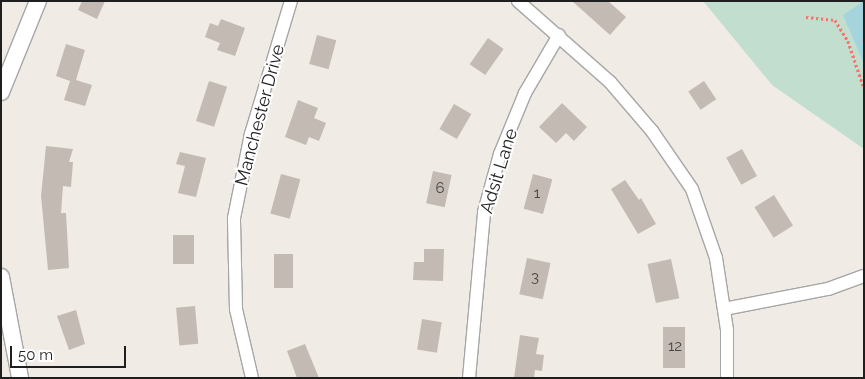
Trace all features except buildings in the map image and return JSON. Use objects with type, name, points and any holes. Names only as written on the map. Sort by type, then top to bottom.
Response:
[{"type":"street","points":[[2,88],[38,1]]},
{"type":"street","name":"Manchester Drive","points":[[252,378],[236,309],[234,218],[251,134],[291,1]]},
{"type":"street","points":[[518,1],[559,34],[610,82],[652,131],[692,189],[716,258],[724,309],[727,378]]},
{"type":"street","name":"Adsit Lane","points":[[469,378],[484,212],[500,154],[525,93],[559,34]]},
{"type":"street","points":[[724,309],[828,289],[864,276]]},
{"type":"street","points":[[1,277],[20,378]]},
{"type":"path","points":[[806,17],[836,20],[848,40],[864,88]]},
{"type":"green space","points":[[703,1],[864,1],[864,149],[772,85]]},
{"type":"water","points":[[864,1],[864,64],[843,15]]}]
